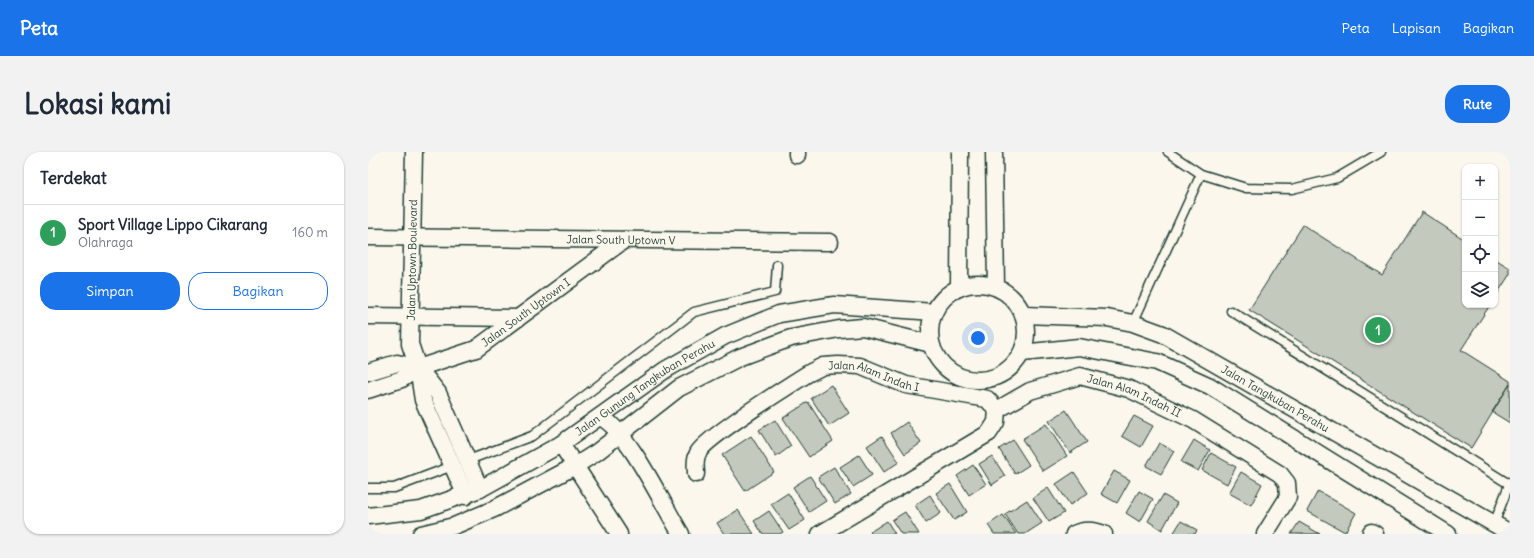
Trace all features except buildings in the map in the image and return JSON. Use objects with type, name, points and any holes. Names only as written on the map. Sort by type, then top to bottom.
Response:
[{"type":"street","name":"Jalan Uptown Boulevard","points":[[414,152],[410,344],[418,368]]},
{"type":"street","points":[[959,288],[960,152]]},
{"type":"street","points":[[994,152],[996,287]]},
{"type":"street","name":"Jalan South Uptown V","points":[[368,237],[830,242]]},
{"type":"street","name":"Jalan South Uptown I","points":[[368,390],[402,379],[418,368],[476,348],[624,240]]},
{"type":"street","points":[[978,284],[996,287],[1008,294],[1018,303],[1024,315],[1027,328],[1026,341],[1022,353],[1014,366],[1002,375],[988,380],[973,381],[959,377],[946,369],[937,358],[931,344],[930,328],[934,312],[940,302],[959,288],[978,284]]},
{"type":"street","name":"Jalan Gunung Tangkuban Perahu","points":[[368,516],[421,510],[473,493],[561,444],[664,370],[725,336],[779,314],[834,305],[934,312]]},
{"type":"street","name":"Jalan Tangkuban Perahu","points":[[1024,315],[1107,318],[1133,323],[1163,334],[1510,533]]},
{"type":"street","points":[[368,316],[518,318]]},
{"type":"street","name":"Jalan Gunung Tangkuban Perahu","points":[[422,534],[454,526],[494,509],[575,466],[597,452],[678,388],[740,357],[791,338],[838,329],[862,327],[931,344]]},
{"type":"street","name":"Jalan Tangkuban Perahu","points":[[1022,353],[1079,347],[1157,362],[1210,386],[1448,534]]},
{"type":"street","points":[[368,372],[397,363],[418,368],[438,393],[460,463],[473,493]]},
{"type":"street","name":"Jalan Alam Indah I","points":[[696,474],[695,461],[698,452],[718,434],[809,372],[823,366],[860,366],[906,385],[987,399],[997,410]]},
{"type":"street","name":"Jalan Alam Indah II","points":[[997,410],[1030,391],[1080,376],[1129,389],[1193,420],[1280,474],[1287,483],[1288,497],[1266,534]]},
{"type":"street","points":[[820,534],[989,433],[996,422],[997,410]]},
{"type":"street","points":[[600,417],[611,424],[637,458],[681,534]]},
{"type":"street","points":[[561,444],[619,534]]},
{"type":"street","points":[[1074,534],[1080,531],[1095,533]]},
{"type":"lane","points":[[1168,152],[1202,174],[1246,188],[1292,189],[1337,178],[1381,152]]},
{"type":"lane","points":[[1133,323],[1202,174]]},
{"type":"lane","points":[[368,488],[394,488],[532,436],[694,312],[775,292],[777,265]]},
{"type":"lane","points":[[1232,311],[1510,483],[1494,524]]},
{"type":"place","name":"Sport Village Lippo Cikarang","points":[[1378,330]]}]
